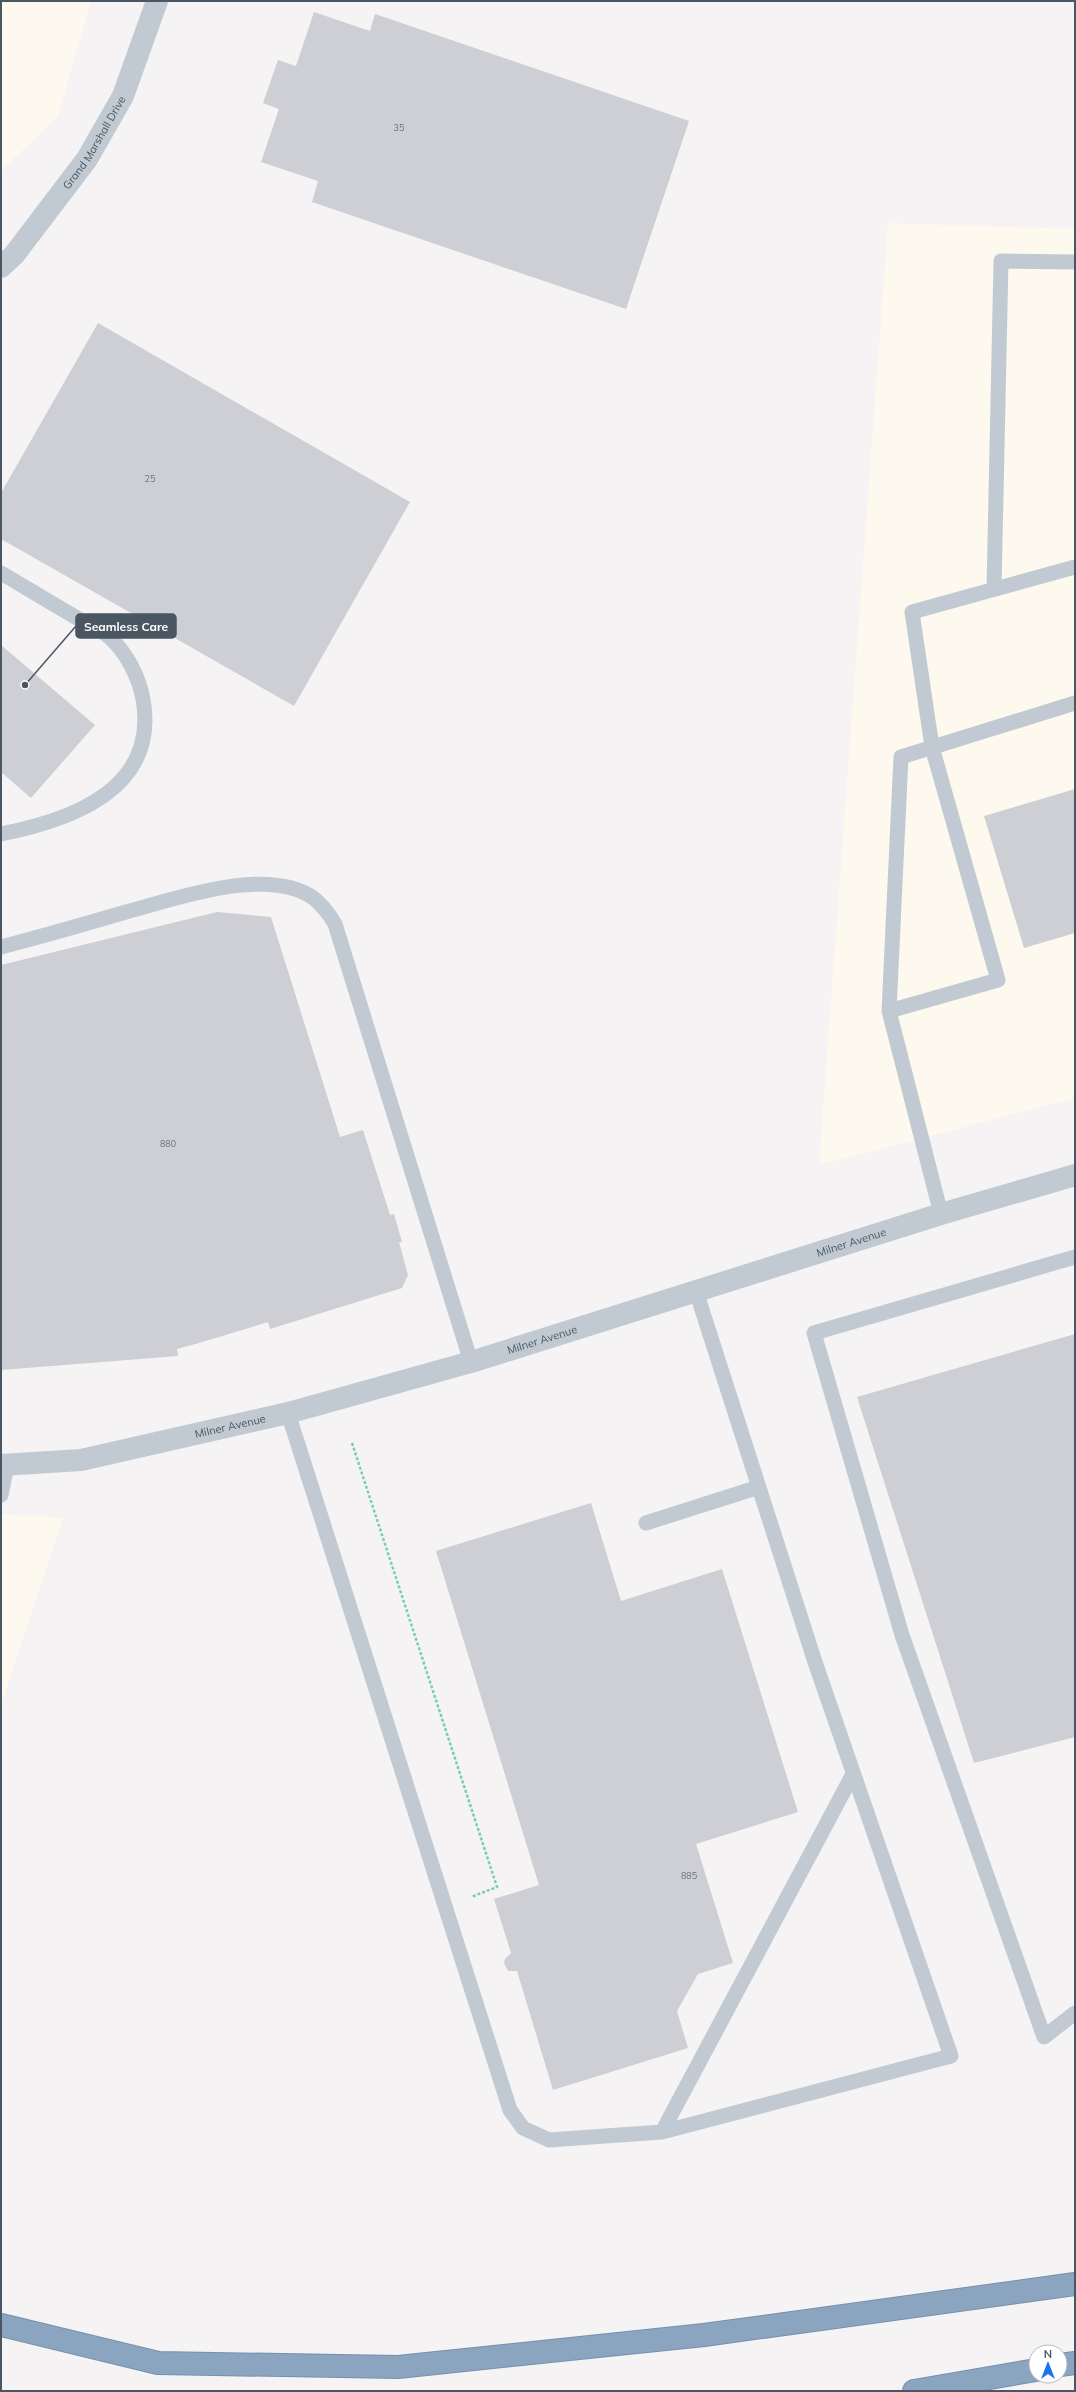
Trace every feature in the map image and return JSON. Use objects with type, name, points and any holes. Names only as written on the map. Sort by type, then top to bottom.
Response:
[{"type":"highway","points":[[1,2325],[158,2363],[398,2367],[704,2335],[1075,2284]]},
{"type":"highway","points":[[914,2391],[1028,2371]]},
{"type":"street","name":"Grand Marshall Drive","points":[[1,267],[14,255],[87,159],[123,96],[157,1]]},
{"type":"street","name":"Milner Avenue","points":[[4,1465],[81,1460],[288,1414],[471,1362],[941,1214],[1075,1175]]},
{"type":"lane","points":[[994,589],[1000,261],[1075,262]]},
{"type":"lane","points":[[889,1011],[998,980],[932,747],[912,612],[1075,567]]},
{"type":"lane","points":[[1,573],[109,636],[126,659],[138,681],[144,708],[146,733],[139,755],[122,781],[97,800],[62,819],[1,834]]},
{"type":"lane","points":[[941,1214],[889,1011],[901,757],[1075,703]]},
{"type":"lane","points":[[1,947],[208,890],[244,884],[270,885],[311,896],[321,905],[335,924],[471,1362]]},
{"type":"lane","points":[[1075,1257],[814,1333],[902,1635],[1044,2037],[1075,2013]]},
{"type":"lane","points":[[288,1414],[510,2110],[523,2128],[549,2140],[662,2132],[951,2056],[853,1774],[696,1291]]},
{"type":"lane","points":[[1,1495],[4,1465]]},
{"type":"lane","points":[[646,1523],[759,1487]]},
{"type":"lane","points":[[662,2132],[853,1774]]},
{"type":"path","points":[[352,1443],[497,1887],[445,1907]]},
{"type":"shaded area","points":[[1,1],[91,1],[58,116],[1,171]]},
{"type":"shaded area","points":[[888,223],[1075,229],[1075,1098],[819,1165]]},
{"type":"shaded area","points":[[1,1514],[63,1518],[1,1705]]},
{"type":"building","points":[[314,12],[370,31],[375,14],[689,121],[626,309],[312,202],[318,181],[261,162],[279,109],[263,103],[278,60],[296,66]]},
{"type":"building","points":[[98,323],[410,502],[294,706],[1,539],[1,493]]},
{"type":"building","points":[[1,645],[95,725],[31,798],[1,772]]},
{"type":"building","points":[[1075,789],[1075,933],[1024,948],[984,816]]},
{"type":"building","points":[[217,912],[271,917],[340,1137],[363,1130],[390,1215],[394,1214],[402,1242],[399,1242],[408,1275],[402,1288],[270,1329],[268,1322],[177,1349],[178,1356],[1,1370],[1,965]]},
{"type":"building","points":[[1075,1334],[1075,1737],[974,1763],[857,1397]]},
{"type":"building","points":[[591,1503],[621,1601],[722,1569],[798,1812],[696,1844],[733,1963],[698,1974],[677,2011],[688,2048],[553,2090],[517,1971],[508,1971],[504,1963],[505,1959],[511,1953],[494,1899],[539,1885],[436,1551]]},
{"type":"place","name":"Seamless Care","points":[[25,685]]}]
